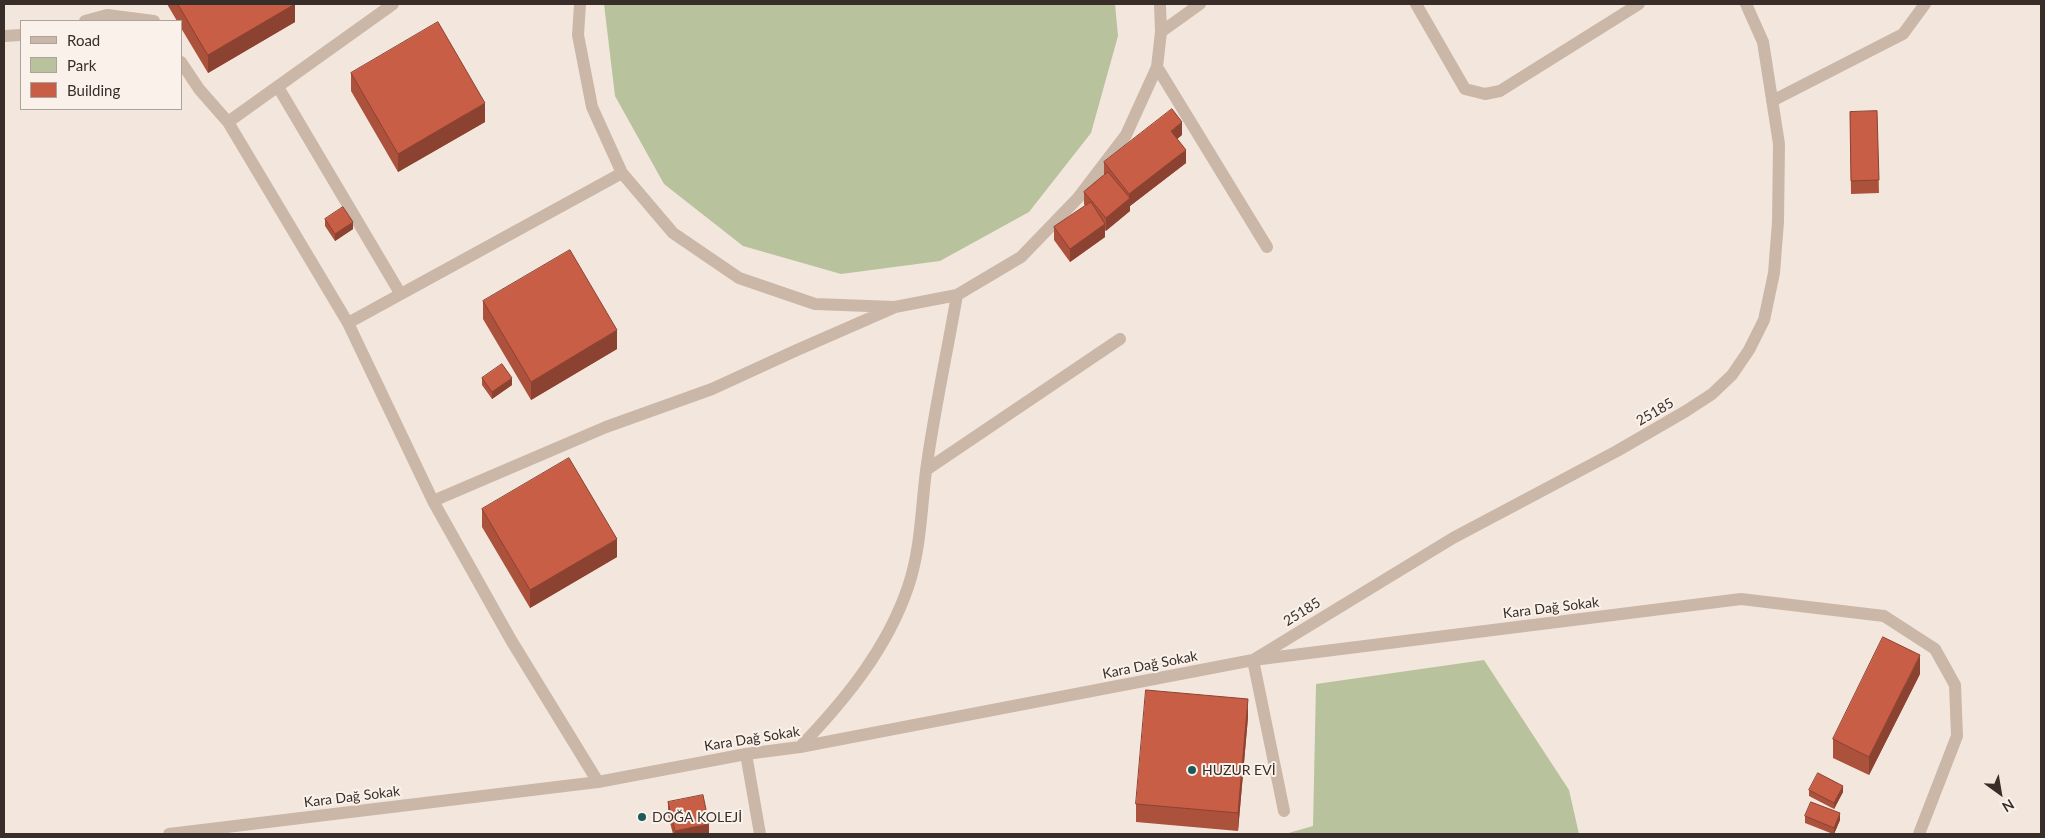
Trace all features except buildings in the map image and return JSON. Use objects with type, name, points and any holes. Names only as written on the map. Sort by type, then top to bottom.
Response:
[{"type":"street","points":[[228,122],[393,4]]},
{"type":"street","points":[[580,4],[578,35],[592,107],[622,172],[673,233],[739,278],[815,304],[895,308]]},
{"type":"street","points":[[433,501],[606,427],[712,390],[797,350],[895,308],[957,295],[1021,257],[1078,198],[1126,135],[1157,67],[1161,32],[1160,4]]},
{"type":"street","points":[[1161,32],[1200,4]]},
{"type":"street","points":[[1416,4],[1465,89],[1485,94],[1500,91],[1639,4]]},
{"type":"street","name":"25185","points":[[1253,660],[1453,538],[1617,451],[1686,411],[1712,394],[1732,375],[1749,350],[1764,320],[1774,273],[1778,222],[1779,144],[1763,42],[1746,4]]},
{"type":"street","points":[[1772,101],[1904,34],[1925,4]]},
{"type":"street","points":[[89,20],[107,15],[146,20]]},
{"type":"street","points":[[4,36],[20,34]]},
{"type":"street","points":[[182,64],[199,89],[228,122],[348,323],[433,501],[511,640],[598,782]]},
{"type":"street","points":[[1157,67],[1267,247]]},
{"type":"street","points":[[278,87],[400,293]]},
{"type":"street","points":[[348,323],[622,172]]},
{"type":"street","points":[[800,747],[849,692],[876,651],[900,609],[908,587],[920,542],[926,470],[957,295]]},
{"type":"street","points":[[926,470],[1120,339]]},
{"type":"street","name":"Kara Dağ Sokak","points":[[169,834],[598,782],[746,754],[800,747],[1253,660],[1741,600],[1884,616],[1936,649],[1955,685],[1957,736],[1919,834]]},
{"type":"street","points":[[1253,660],[1284,811]]},
{"type":"street","points":[[746,754],[760,834]]},
{"type":"green space","points":[[604,4],[1115,4],[1118,36],[1091,133],[1029,212],[940,261],[841,274],[743,246],[664,184],[615,96]]},
{"type":"green space","points":[[1484,660],[1569,790],[1579,834],[1285,834],[1313,826],[1316,684]]},
{"type":"place","name":"HUZUR EVİ","points":[[1192,770]]},
{"type":"place","name":"DOĞA KOLEJİ","points":[[642,817]]}]
